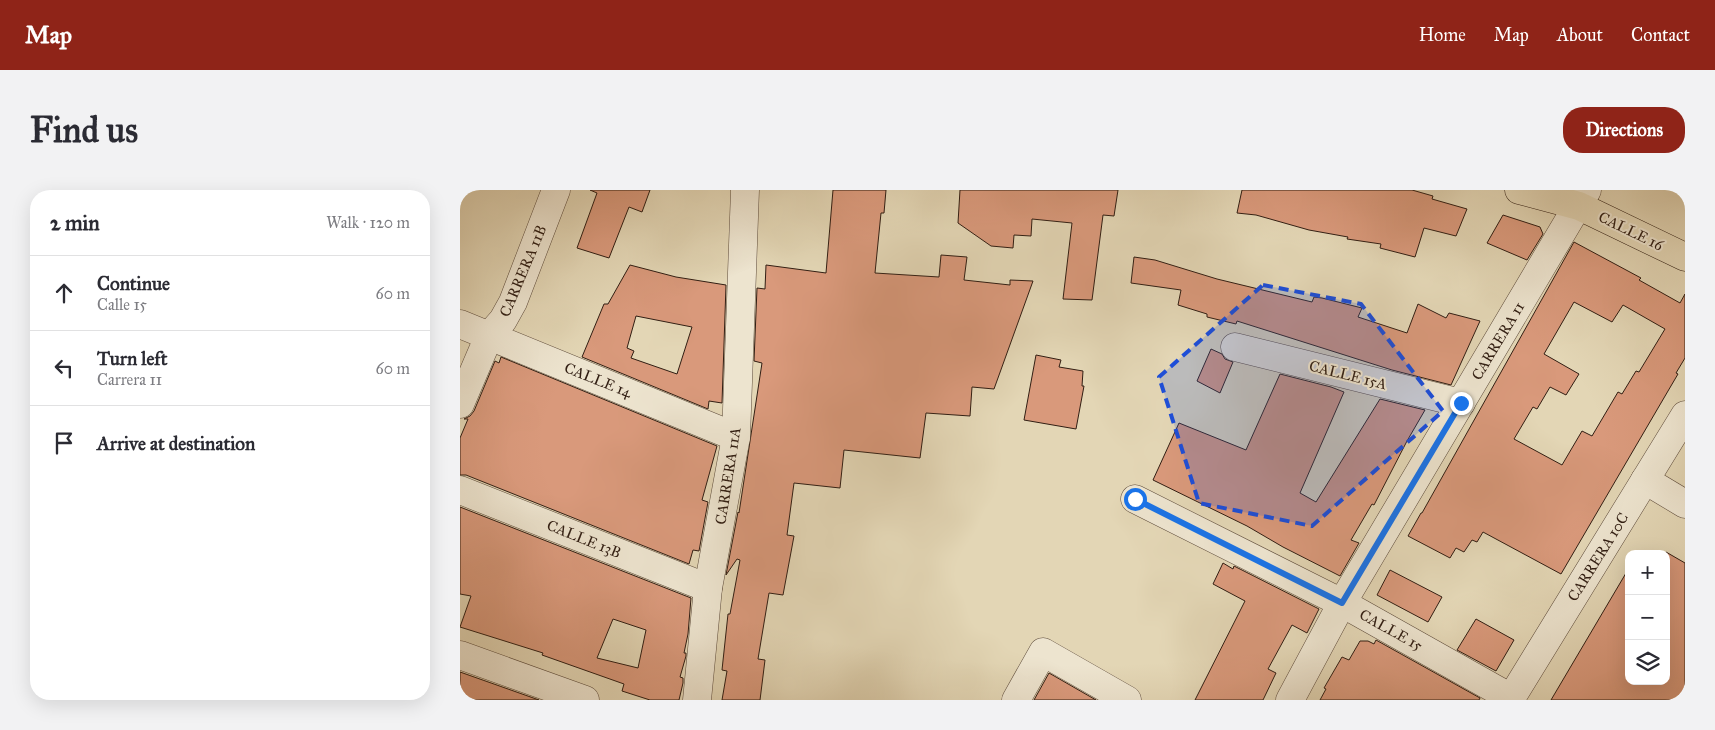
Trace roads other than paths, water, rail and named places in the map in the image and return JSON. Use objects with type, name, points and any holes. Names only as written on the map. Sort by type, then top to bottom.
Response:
[{"type":"main road","name":"CALLE 16","points":[[1519,190],[1583,198],[1685,256]]},
{"type":"street","name":"CARRERA 11B","points":[[460,404],[489,336],[503,320],[513,302],[556,190]]},
{"type":"street","name":"CARRERA 11A","points":[[697,700],[708,588],[736,437],[745,190]]},
{"type":"street","name":"CARRERA 11","points":[[1290,700],[1342,603],[1583,198]]},
{"type":"street","name":"CALLE 14","points":[[460,324],[736,437]]},
{"type":"street","name":"CALLE 15A","points":[[1234,347],[1461,403]]},
{"type":"street","name":"CARRERA 10C","points":[[1510,699],[1684,419]]},
{"type":"street","points":[[1645,480],[1685,504]]},
{"type":"street","name":"CALLE 13B","points":[[460,490],[708,588]]},
{"type":"street","name":"CALLE 15","points":[[1135,499],[1342,603],[1510,699]]},
{"type":"street","points":[[1016,700],[1043,652],[1127,700]]},
{"type":"street","points":[[460,655],[585,700]]}]
